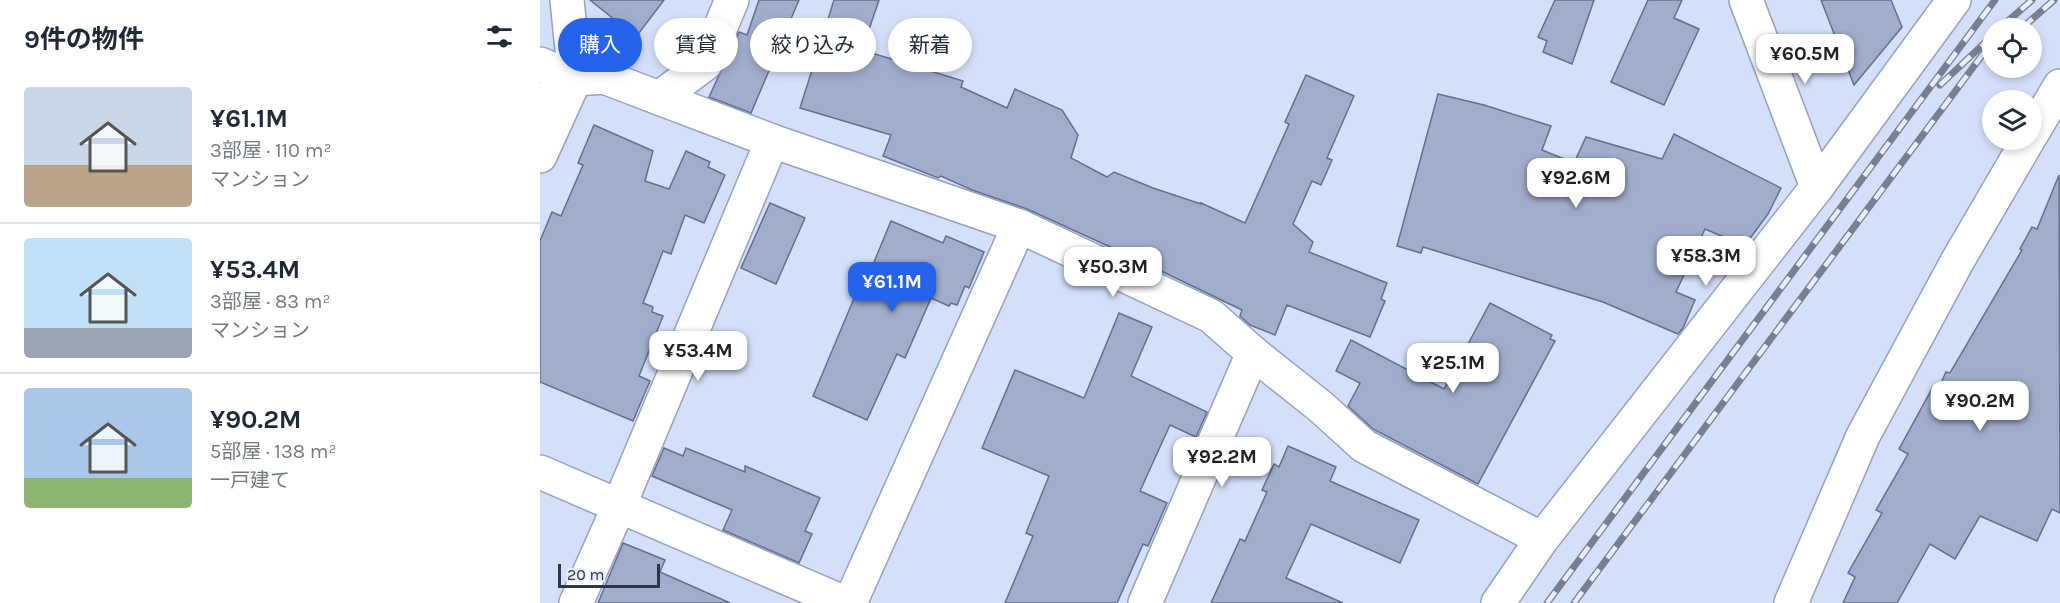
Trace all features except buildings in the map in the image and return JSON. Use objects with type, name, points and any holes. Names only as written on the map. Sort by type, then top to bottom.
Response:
[{"type":"street","points":[[540,156],[575,79],[567,0]]},
{"type":"street","points":[[659,98],[705,64],[732,0]]},
{"type":"street","points":[[1746,0],[1817,187]]},
{"type":"street","points":[[1498,603],[1542,539],[1817,187],[1954,0]]},
{"type":"street","points":[[540,64],[575,79],[604,77],[772,141],[1019,226],[1211,316],[1321,407],[1364,446],[1542,539]]},
{"type":"street","points":[[540,103],[575,79]]},
{"type":"street","points":[[2042,116],[2060,86]]},
{"type":"street","points":[[576,603],[772,141]]},
{"type":"street","points":[[1791,603],[1863,436],[1958,260],[2022,150]]},
{"type":"street","points":[[850,603],[1019,226]]},
{"type":"street","points":[[1144,603],[1253,353]]},
{"type":"street","points":[[540,472],[845,603]]},
{"type":"railway","points":[[1547,603],[1995,0]]},
{"type":"railway","points":[[2011,18],[2032,0]]},
{"type":"railway","points":[[2033,18],[2054,0]]},
{"type":"railway","points":[[1940,85],[1982,45]]},
{"type":"railway","points":[[1574,603],[1982,55]]}]
